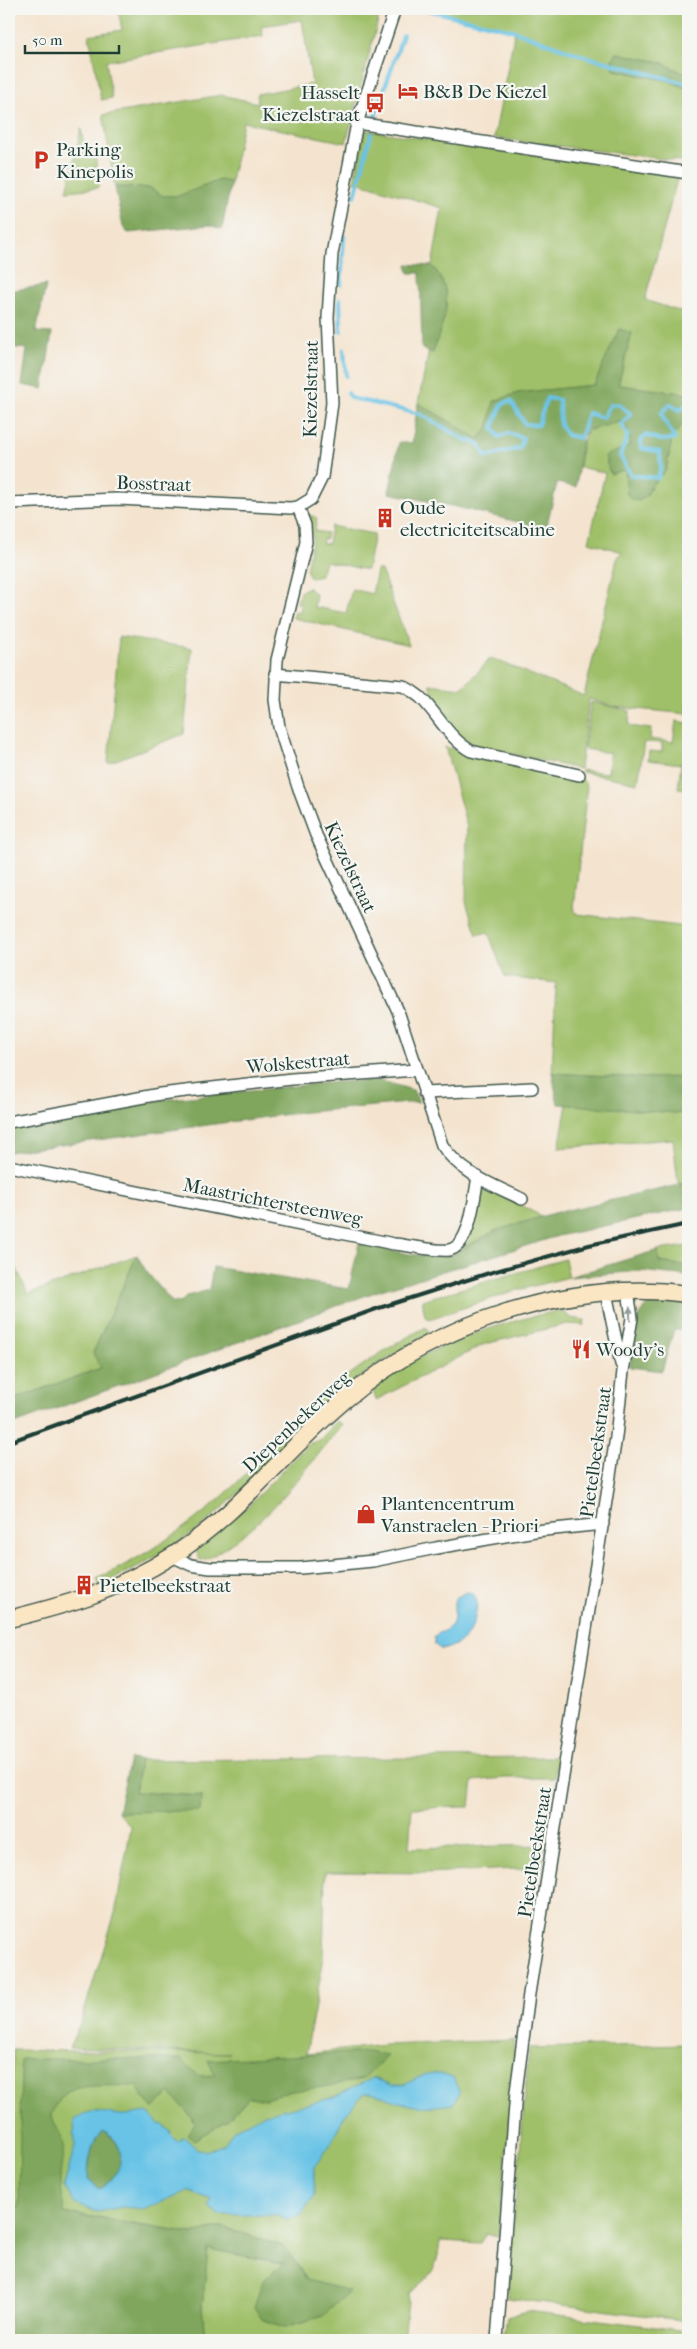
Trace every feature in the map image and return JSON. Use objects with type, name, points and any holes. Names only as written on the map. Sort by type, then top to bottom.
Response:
[{"type":"main road","name":"Diepenbekerweg","points":[[9,1619],[59,1608],[86,1598],[128,1580],[172,1556],[221,1520],[346,1399],[398,1361],[469,1325],[557,1300],[606,1293],[664,1290],[688,1294]]},
{"type":"street","name":"Kiezelstraat","points":[[394,10],[358,123],[336,225],[329,288],[328,317],[332,377],[326,454],[316,492],[306,503],[298,507],[304,525],[306,542],[275,674],[275,700],[279,727],[298,788],[316,835],[398,1011],[416,1070]]},
{"type":"street","points":[[358,123],[688,172]]},
{"type":"street","name":"Bosstraat","points":[[9,503],[119,498],[298,507]]},
{"type":"street","points":[[275,674],[404,686],[420,697],[460,745],[471,751],[579,775]]},
{"type":"street","points":[[416,1070],[445,1150],[462,1167],[522,1199]]},
{"type":"street","name":"Wolskestraat","points":[[9,1122],[160,1094],[292,1079],[416,1070]]},
{"type":"street","points":[[424,1093],[532,1088]]},
{"type":"street","name":"Maastrichtersteenweg","points":[[9,1166],[394,1244],[449,1250],[459,1246],[466,1237],[478,1177]]},
{"type":"street","name":"Pietelbeekstraat","points":[[497,2340],[516,2092],[603,1524],[623,1371],[632,1318],[628,1291]]},
{"type":"street","name":"Pietelbeekstraat","points":[[606,1293],[623,1371]]},
{"type":"street","points":[[172,1556],[191,1565],[210,1568],[301,1568],[373,1561],[535,1531],[603,1524]]},
{"type":"green space","points":[[118,9],[381,9],[346,143],[243,122],[231,182],[220,180],[178,196],[163,196],[150,188],[115,187],[103,115],[221,95],[258,103],[257,94],[312,84],[302,20],[262,26],[263,36],[106,61],[112,98],[101,100],[89,35],[122,30]]},
{"type":"green space","points":[[415,9],[688,9],[688,75],[660,62],[617,53],[612,60],[614,70],[670,81],[688,89],[688,162],[494,138],[515,30]]},
{"type":"green space","points":[[617,53],[660,62],[688,75],[688,89],[670,81],[614,70],[612,60]]},
{"type":"green space","points":[[81,129],[86,156],[95,155],[100,185],[97,188],[67,191]]},
{"type":"green space","points":[[365,130],[678,176],[645,300],[688,314],[688,394],[618,385],[632,333],[594,385],[518,393],[479,440],[418,403],[429,351],[433,352],[438,273],[432,266],[442,208],[354,181]]},
{"type":"green space","points":[[220,180],[231,182],[222,229],[209,225],[128,233],[123,227],[115,187],[150,188],[163,196],[178,196]]},
{"type":"green space","points":[[407,264],[432,266],[445,287],[446,308],[444,319],[433,353],[422,349],[420,273],[409,273]]},
{"type":"green space","points":[[46,285],[36,332],[52,333],[43,389],[22,385],[27,349],[9,347],[9,291]]},
{"type":"green space","points":[[619,329],[632,333],[618,385],[688,394],[688,420],[684,422],[672,438],[666,470],[651,486],[647,495],[639,501],[632,500],[627,494],[625,470],[610,474],[605,456],[629,446],[630,437],[624,421],[588,430],[582,437],[576,487],[557,483],[546,529],[389,493],[399,442],[412,443],[418,403],[479,439],[488,428],[494,401],[518,393],[594,385]]},
{"type":"green space","points":[[624,420],[630,437],[625,470],[647,495],[651,486],[666,470],[672,438],[684,422],[688,420],[688,714],[615,707],[589,699],[580,769],[475,746],[457,734],[445,720],[430,684],[462,688],[491,658],[584,696],[617,559],[622,552],[589,542],[605,473],[579,467],[581,453],[585,436],[588,432],[601,426]]},
{"type":"green space","points":[[306,513],[317,518],[315,531],[327,533],[326,539],[323,539],[322,543],[328,544],[331,526],[374,534],[367,570],[325,561],[321,575],[310,578],[306,569],[313,537]]},
{"type":"green space","points":[[377,570],[381,570],[409,645],[293,618],[295,611],[300,612],[301,604],[297,603],[300,592],[308,587],[316,595],[314,607],[346,613],[352,589],[372,594]]},
{"type":"green space","points":[[119,637],[192,648],[184,734],[108,763]]},
{"type":"green space","points":[[591,702],[630,711],[629,726],[651,729],[650,739],[673,742],[676,721],[688,723],[688,789],[678,788],[681,764],[648,760],[649,751],[662,752],[662,743],[644,742],[638,783],[581,772],[581,770],[608,773],[610,753],[584,749]]},
{"type":"green space","points":[[445,747],[578,782],[579,779],[583,780],[587,787],[574,909],[577,914],[688,927],[688,1077],[642,1078],[552,1073],[556,983],[505,977],[488,932],[477,935],[466,902],[467,827]]},
{"type":"green space","points":[[552,1073],[642,1078],[688,1077],[688,1114],[558,1104]]},
{"type":"green space","points":[[378,1080],[413,1090],[419,1102],[296,1113],[9,1152],[9,1127],[160,1100],[325,1083]]},
{"type":"green space","points":[[567,1104],[688,1114],[688,1183],[678,1184],[673,1139],[559,1148]]},
{"type":"green space","points":[[688,1183],[688,1208],[558,1236],[378,1291],[9,1426],[9,1401],[101,1368],[93,1353],[137,1255],[146,1271],[172,1302],[180,1303],[187,1296],[209,1290],[213,1267],[349,1289],[359,1243],[418,1255],[442,1256],[453,1254],[495,1231],[550,1214]]},
{"type":"green space","points":[[489,1189],[543,1217],[495,1231],[461,1249],[470,1239],[480,1195]]},
{"type":"green space","points":[[688,1246],[688,1266],[659,1262],[658,1250]]},
{"type":"green space","points":[[658,1250],[659,1262],[688,1266],[688,1276],[640,1271],[569,1277]]},
{"type":"green space","points":[[10,1253],[28,1294],[137,1255],[93,1353],[101,1368],[9,1401]]},
{"type":"green space","points":[[565,1259],[569,1277],[518,1290],[429,1319],[425,1316],[422,1300]]},
{"type":"green space","points":[[653,1303],[688,1303],[688,1331],[674,1330],[662,1371],[630,1367],[633,1342],[640,1314]]},
{"type":"green space","points":[[561,1310],[571,1318],[585,1320],[584,1325],[567,1324],[485,1344],[376,1400],[372,1389],[408,1364],[430,1352],[485,1330]]},
{"type":"green space","points":[[426,1327],[430,1333],[378,1365],[341,1392],[231,1501],[195,1531],[161,1554],[100,1586],[97,1579],[131,1562],[163,1542],[209,1508],[244,1476],[317,1402],[346,1377]]},
{"type":"green space","points":[[336,1421],[342,1425],[301,1476],[272,1508],[241,1537],[212,1556],[200,1560],[196,1551],[249,1505],[308,1444],[320,1440]]},
{"type":"green space","points":[[557,1757],[555,1778],[505,1778],[473,1781],[470,1807],[412,1808],[409,1848],[545,1845],[541,1872],[516,1869],[425,1873],[325,1872],[323,1963],[306,2054],[384,2045],[514,2040],[515,2068],[498,2237],[486,2234],[480,2243],[440,2241],[437,2259],[432,2271],[409,2293],[404,2340],[205,2340],[202,2307],[208,2249],[285,2264],[262,2319],[284,2327],[323,2316],[307,2280],[285,2247],[223,2227],[192,2234],[93,2217],[9,2207],[13,2050],[230,2053],[69,2048],[81,2021],[115,1913],[131,1827],[118,1812],[200,1810],[201,1796],[135,1792],[140,1760]]},
{"type":"green space","points":[[130,1759],[140,1760],[135,1792],[201,1796],[200,1811],[118,1812]]},
{"type":"green space","points":[[688,2044],[688,2321],[507,2298],[529,2048]]},
{"type":"green space","points":[[369,2052],[387,2056],[364,2078],[330,2086],[285,2092],[266,2099],[249,2097],[228,2120],[194,2140],[187,2134],[195,2124],[192,2118],[170,2093],[152,2109],[136,2086],[78,2088],[62,2097],[51,2114],[64,2145],[60,2175],[64,2213],[192,2234],[223,2227],[285,2247],[307,2280],[350,2291],[323,2316],[284,2327],[262,2319],[254,2307],[263,2281],[284,2263],[208,2249],[202,2307],[205,2340],[9,2340],[9,2207],[19,2207],[21,2059],[181,2059],[199,2076],[215,2075],[208,2060]]},
{"type":"green space","points":[[102,2131],[117,2144],[120,2160],[114,2176],[100,2189],[88,2180],[93,2148]]},
{"type":"green space","points":[[527,2311],[688,2331],[688,2340],[503,2340],[507,2317]]},
{"type":"water","points":[[467,1592],[473,1593],[477,1601],[475,1619],[469,1633],[458,1643],[442,1650],[435,1645],[434,1636],[453,1624],[455,1598]]},
{"type":"water","points":[[439,2073],[453,2077],[460,2093],[453,2104],[418,2106],[401,2103],[380,2095],[364,2093],[344,2116],[330,2145],[314,2167],[314,2195],[302,2215],[286,2220],[277,2215],[219,2215],[208,2206],[212,2200],[187,2191],[145,2209],[123,2207],[97,2212],[75,2204],[64,2186],[75,2146],[74,2120],[87,2113],[98,2112],[123,2115],[147,2112],[160,2125],[162,2124],[171,2132],[170,2134],[178,2142],[184,2137],[196,2148],[206,2152],[224,2144],[235,2129],[265,2114],[331,2098],[373,2078],[392,2085],[404,2085],[422,2076]],"holes":[[[102,2131],[111,2136],[117,2143],[120,2151],[120,2160],[114,2176],[100,2189],[88,2180],[90,2154]]]},
{"type":"waterway","points":[[423,9],[512,30],[580,55],[688,84]]},
{"type":"waterway","points":[[374,119],[403,35]]},
{"type":"waterway","points":[[355,196],[371,134]]},
{"type":"waterway","points":[[341,285],[344,236]]},
{"type":"waterway","points":[[340,299],[341,331]]},
{"type":"waterway","points":[[344,349],[346,376]]},
{"type":"waterway","points":[[348,393],[351,398],[420,414],[464,439],[479,444],[486,457],[520,448],[523,438],[508,433],[499,437],[493,427],[502,404],[511,401],[525,424],[538,425],[547,398],[559,400],[560,425],[567,435],[580,438],[588,413],[603,418],[610,405],[618,404],[631,414],[621,425],[628,435],[620,456],[631,475],[658,478],[661,467],[660,452],[641,448],[641,440],[646,435],[661,440],[675,439],[661,414],[670,404],[679,410],[688,404]]},
{"type":"railway","points":[[9,1442],[379,1308],[489,1273],[589,1245],[688,1224]]},
{"type":"place","name":"B&B De Kiezel","points":[[408,91]]},
{"type":"place","name":"Hasselt Kiezelstraat","points":[[375,103]]},
{"type":"place","name":"Parking Kinepolis","points":[[41,160]]},
{"type":"place","name":"Oude electriciteitscabine","points":[[385,518]]},
{"type":"place","name":"Woody's","points":[[581,1349]]},
{"type":"place","name":"Plantencentrum Vanstraelen - Priori","points":[[366,1514]]},
{"type":"place","name":"Pietelbeekstraat","points":[[84,1585]]}]
